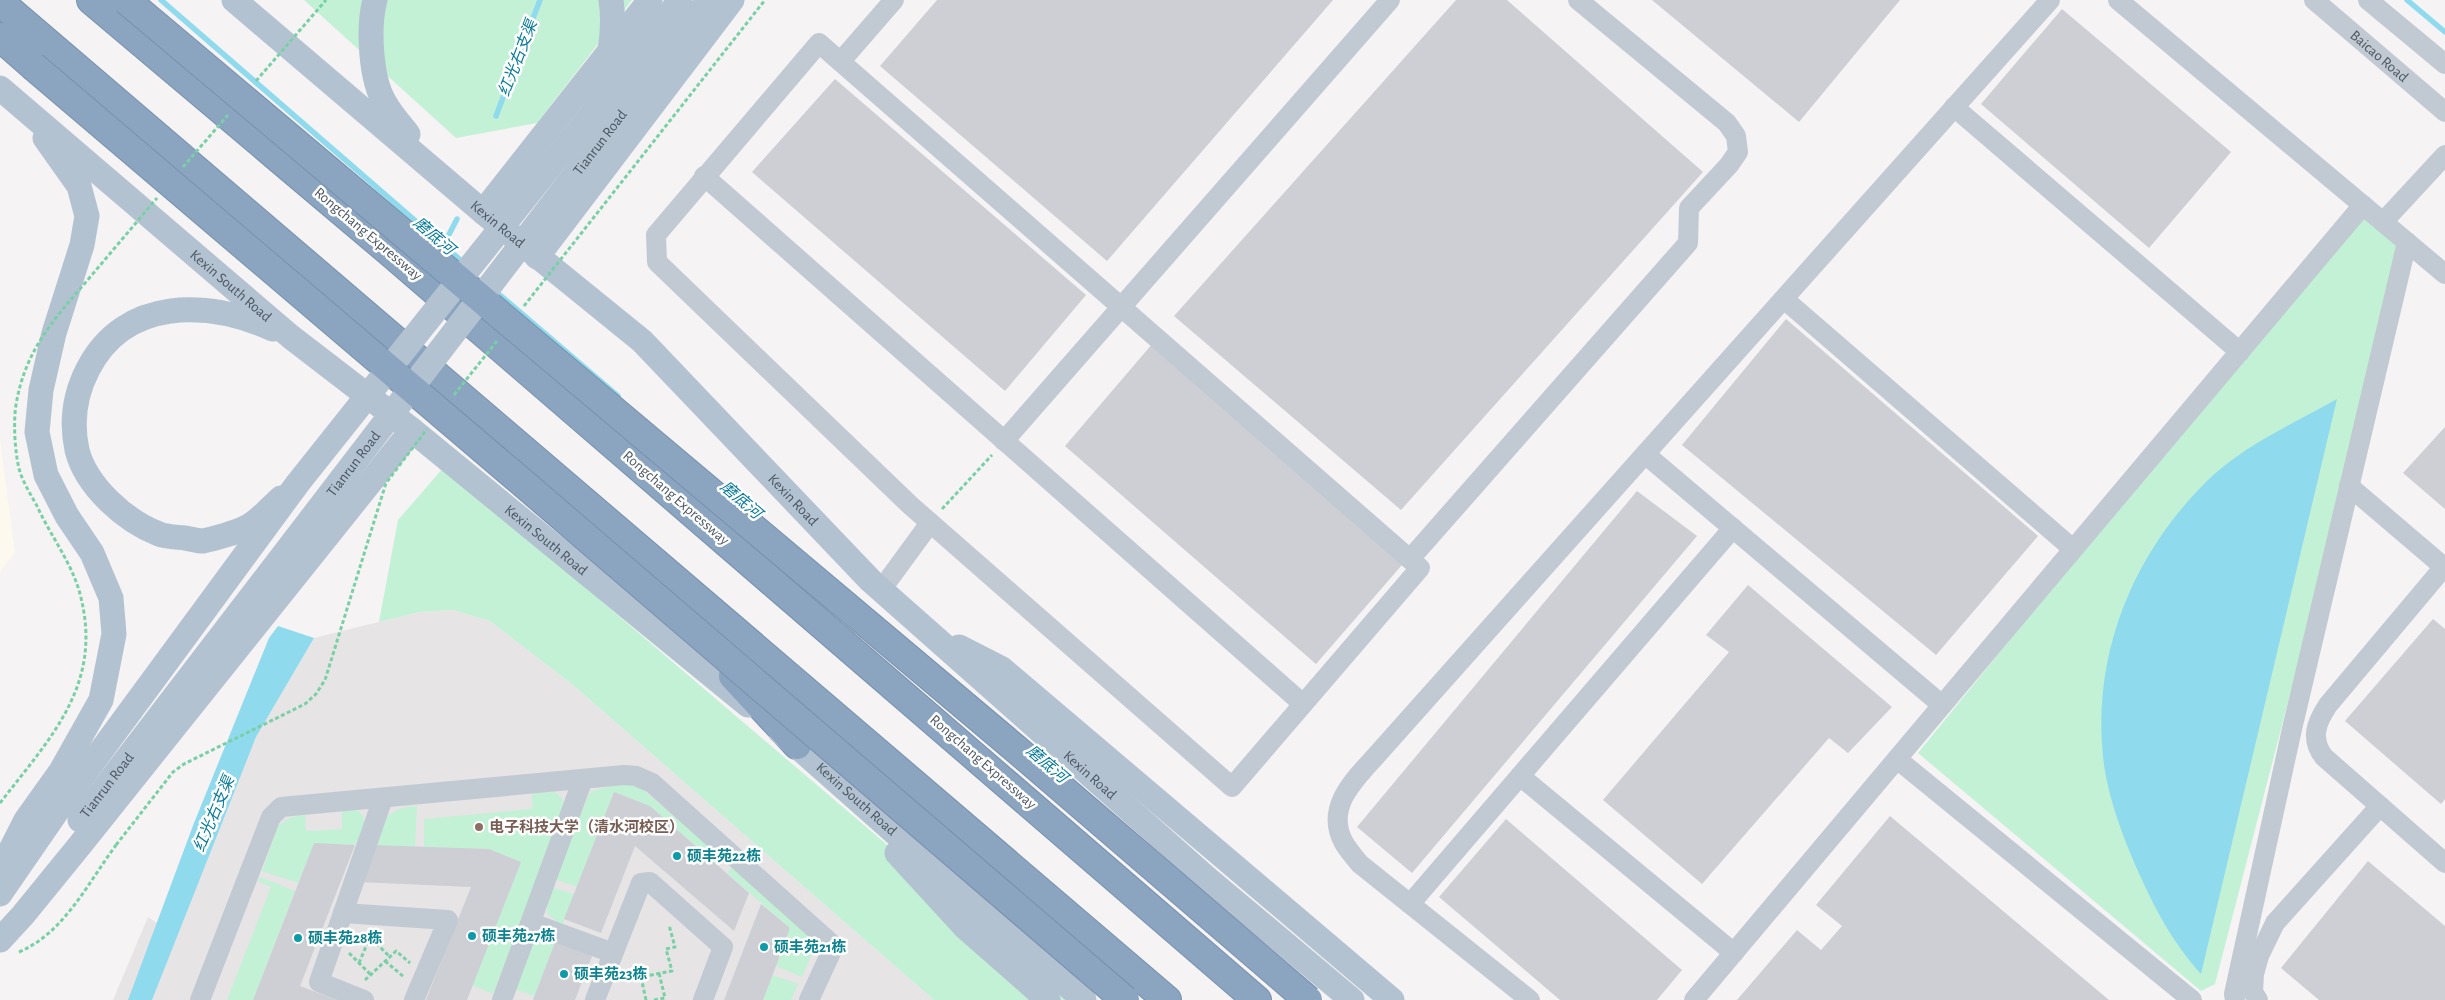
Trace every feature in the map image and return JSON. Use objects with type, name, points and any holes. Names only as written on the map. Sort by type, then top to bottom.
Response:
[{"type":"highway","name":"Rongchang Expressway","points":[[91,0],[121,11],[400,260],[1257,1000]]},
{"type":"highway","points":[[101,0],[121,11],[1016,748],[1308,1000]]},
{"type":"highway","points":[[0,2],[1167,1000]]},
{"type":"highway","points":[[0,37],[1125,1000]]},
{"type":"highway","points":[[532,455],[797,745]]},
{"type":"main road","name":"Kexin Road","points":[[234,0],[483,212],[642,341],[880,590],[1210,880],[1352,1000]]},
{"type":"main road","points":[[375,0],[370,30],[374,66],[384,102],[435,170]]},
{"type":"main road","points":[[588,120],[604,79],[611,40],[611,0]]},
{"type":"main road","points":[[483,212],[650,0]]},
{"type":"main road","name":"Tianrun Road","points":[[0,931],[71,812],[298,483],[588,120],[680,0]]},
{"type":"main road","name":"Tianrun Road","points":[[0,894],[71,812],[709,0]]},
{"type":"main road","points":[[537,257],[732,0]]},
{"type":"main road","name":"Kexin South Road","points":[[0,88],[291,337],[412,430],[797,745],[1084,1000]]},
{"type":"main road","points":[[0,871],[26,820],[61,771],[101,700],[114,634],[111,598],[92,552],[67,516],[46,475],[37,432],[41,390],[54,333],[82,245],[87,216],[79,186],[23,107]]},
{"type":"main road","points":[[291,337],[252,320],[215,311],[192,309],[150,315],[118,331],[96,353],[82,380],[73,413],[77,451],[94,484],[118,512],[160,535],[203,541],[247,527],[298,483]]},
{"type":"main road","points":[[8,947],[23,915],[412,430]]},
{"type":"main road","points":[[928,632],[1002,669],[1392,1000]]},
{"type":"main road","points":[[797,745],[965,927],[1048,1000]]},
{"type":"street","points":[[841,61],[894,0]]},
{"type":"street","points":[[1000,445],[1390,0]]},
{"type":"street","points":[[1410,559],[1688,243],[1689,208],[1729,165],[1738,152],[1736,136],[1727,123],[1578,0]]},
{"type":"street","points":[[1530,1000],[1360,864],[1344,843],[1336,821],[1344,795],[1368,764],[2050,0]]},
{"type":"street","points":[[2118,0],[2445,274]]},
{"type":"street","name":"Baicao Road","points":[[2314,0],[2445,112]]},
{"type":"street","points":[[2368,0],[2445,64]]},
{"type":"street","points":[[818,43],[841,61],[1420,568],[1232,787],[930,523],[657,262],[656,235],[818,43]]},
{"type":"street","points":[[1954,108],[2240,352]]},
{"type":"street","points":[[2383,222],[2445,155]]},
{"type":"street","points":[[704,176],[1000,445],[1303,704]]},
{"type":"street","points":[[1694,1000],[2362,205]]},
{"type":"street","points":[[2235,1000],[2236,984],[2290,739],[2407,242]]},
{"type":"street","points":[[1784,298],[2074,549]]},
{"type":"street","points":[[1646,454],[1942,705]]},
{"type":"street","points":[[2349,486],[2445,567],[2328,705],[2321,716],[2315,734],[2317,748],[2324,758],[2445,863]]},
{"type":"street","points":[[880,590],[930,523]]},
{"type":"street","points":[[1410,904],[1733,528]]},
{"type":"street","points":[[1897,759],[2192,1000]]},
{"type":"street","points":[[200,1000],[274,812],[289,806],[624,775],[636,776],[652,783],[834,946],[809,1000]]},
{"type":"street","points":[[1520,776],[1734,953]]},
{"type":"street","points":[[502,1000],[584,779]]},
{"type":"street","points":[[357,997],[320,982],[382,798]]},
{"type":"street","points":[[2258,1000],[2253,992],[2254,974],[2259,956],[2275,923],[2380,806]]},
{"type":"street","points":[[595,1000],[641,883],[650,882],[724,947],[703,1000]]},
{"type":"street","points":[[343,914],[448,920],[414,1000]]},
{"type":"street","points":[[530,923],[613,953]]},
{"type":"path","points":[[255,82],[326,0]]},
{"type":"path","points":[[179,172],[230,112]]},
{"type":"path","points":[[0,803],[48,740],[70,707],[84,668],[85,633],[80,594],[67,563],[20,472],[15,430],[16,405],[28,361],[45,330],[160,195]]},
{"type":"path","points":[[952,499],[1000,445]]},
{"type":"path","points":[[8,947],[45,938],[58,926],[116,845]]},
{"type":"path","points":[[646,1000],[641,977],[672,971],[666,949],[675,947],[668,922]]},
{"type":"path","points":[[359,963],[370,936]]},
{"type":"path","points":[[347,951],[371,975]]},
{"type":"path","points":[[357,997],[371,975],[396,951]]},
{"type":"path","points":[[654,1000],[665,998],[659,973]]},
{"type":"shaded area","points":[[0,440],[15,553],[0,572]]},
{"type":"shaded area","name":"电子科技大学（清水河校区）","points":[[453,610],[490,621],[573,685],[934,1000],[113,1000],[148,917],[175,936],[256,737],[314,638],[419,612]]},
{"type":"green space","points":[[304,0],[632,0],[537,123],[456,138]]},
{"type":"green space","points":[[2363,205],[2407,242],[2215,984],[2201,991],[1918,753]]},
{"type":"green space","points":[[444,467],[1069,1000],[934,1000],[573,685],[490,621],[453,610],[419,612],[379,622],[398,520]]},
{"type":"green space","points":[[619,784],[634,785],[643,790],[724,859],[719,866],[650,806],[614,792],[577,887],[555,879],[589,794],[592,791]]},
{"type":"green space","points":[[555,792],[562,798],[565,811],[493,994],[472,985],[521,862],[489,849],[424,847],[424,819],[532,809],[532,793]]},
{"type":"green space","points":[[417,806],[415,847],[375,846],[384,822],[393,812]]},
{"type":"green space","points":[[356,810],[363,818],[364,826],[355,845],[314,844],[298,883],[262,871],[278,826],[291,817],[305,815],[306,831],[342,829],[342,811]]},
{"type":"green space","points":[[733,866],[811,936],[813,951],[802,977],[776,966],[790,928],[727,873]]},
{"type":"green space","points":[[260,877],[295,891],[253,1000],[227,1000],[271,887],[258,881]]},
{"type":"green space","points":[[552,887],[574,894],[562,926],[547,913],[547,901]]},
{"type":"green space","points":[[543,935],[557,937],[535,996],[514,989],[527,950],[531,944]]},
{"type":"green space","points":[[772,975],[798,984],[791,1000],[763,1000]]},
{"type":"water","points":[[2337,399],[2201,974],[2181,949],[2158,912],[2132,857],[2113,805],[2104,765],[2101,725],[2104,685],[2111,647],[2122,610],[2138,574],[2158,540],[2182,508],[2209,479],[2238,456],[2270,435]]},
{"type":"water","points":[[278,626],[314,638],[256,737],[152,1000],[128,1000],[194,823],[269,638]]},
{"type":"building","points":[[937,0],[1333,0],[1107,261],[880,66]]},
{"type":"building","points":[[1456,0],[1507,0],[1703,172],[1401,510],[1174,316]]},
{"type":"building","points":[[1652,0],[1900,0],[1799,122]]},
{"type":"building","points":[[2062,9],[2231,152],[2149,248],[1981,104]]},
{"type":"building","points":[[835,79],[1086,295],[1005,391],[752,172]]},
{"type":"building","points":[[1786,319],[2038,536],[1936,655],[1682,445]]},
{"type":"building","points":[[1153,343],[1408,558],[1316,664],[1065,446]]},
{"type":"building","points":[[2445,427],[2445,509],[2403,473]]},
{"type":"building","points":[[1637,491],[1697,536],[1412,873],[1357,827]]},
{"type":"building","points":[[1748,585],[1892,707],[1848,753],[1829,738],[1702,884],[1603,800],[1729,652],[1706,635]]},
{"type":"building","points":[[2433,619],[2445,629],[2445,799],[2441,804],[2345,721]]},
{"type":"building","name":"硕丰苑22栋","points":[[614,792],[650,806],[749,893],[734,931],[635,846],[601,933],[564,919]]},
{"type":"building","points":[[1890,816],[2109,1000],[1737,1000],[1797,930],[1821,950],[1842,926],[1816,905]]},
{"type":"building","points":[[1506,819],[1682,970],[1657,1000],[1560,1000],[1439,897]]},
{"type":"building","name":"硕丰苑28栋","points":[[314,843],[355,845],[300,986],[337,1000],[253,1000]]},
{"type":"building","name":"硕丰苑27栋","points":[[371,845],[489,849],[521,862],[467,1000],[426,1000],[471,887],[358,882]]},
{"type":"building","points":[[2368,861],[2445,926],[2445,1000],[2319,1000],[2281,968]]},
{"type":"building","name":"硕丰苑21栋","points":[[761,904],[790,928],[763,1000],[724,1000]]},
{"type":"building","name":"硕丰苑23栋","points":[[557,937],[594,951],[575,1000],[533,1000]]},
{"type":"waterway","name":"磨底河","points":[[161,0],[465,264]]},
{"type":"waterway","name":"红光右支渠","points":[[496,116],[540,0]]},
{"type":"waterway","points":[[2407,0],[2445,32]]},
{"type":"waterway","name":"红光右支渠","points":[[443,246],[457,219]]},
{"type":"waterway","name":"磨底河","points":[[494,290],[618,396]]},
{"type":"place","name":"电子科技大学（清水河校区）","points":[[479,827]]},
{"type":"place","name":"硕丰苑22栋","points":[[677,856]]},
{"type":"place","name":"硕丰苑27栋","points":[[472,936]]},
{"type":"place","name":"硕丰苑28栋","points":[[298,938]]},
{"type":"place","name":"硕丰苑21栋","points":[[764,947]]},
{"type":"place","name":"硕丰苑23栋","points":[[564,974]]}]
